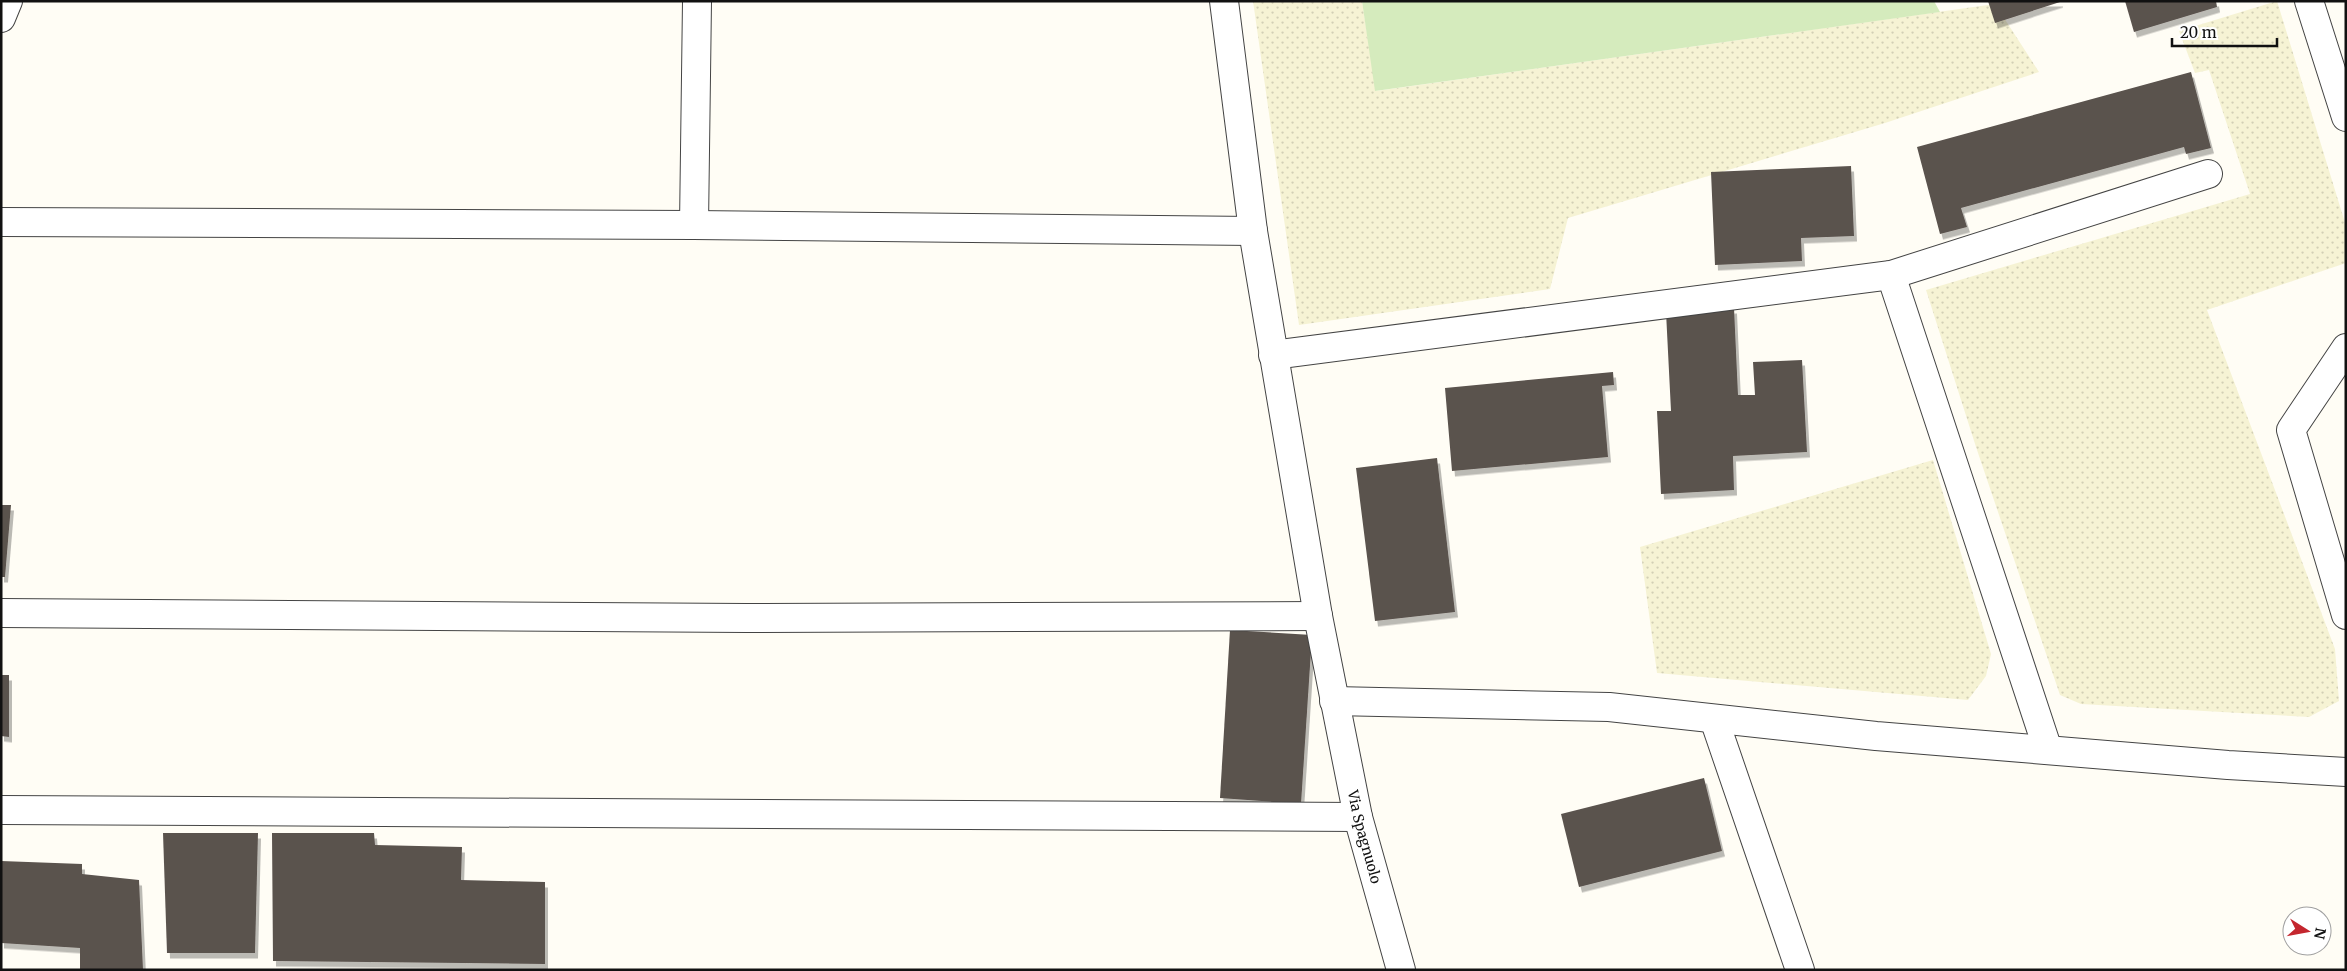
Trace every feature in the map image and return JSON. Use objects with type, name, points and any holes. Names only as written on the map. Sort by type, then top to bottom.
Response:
[{"type":"street","points":[[1,18],[8,1]]},
{"type":"street","points":[[694,225],[697,1]]},
{"type":"street","name":"Via Spagnuolo","points":[[1224,1],[1253,231],[1272,355],[1318,616],[1358,817],[1401,970]]},
{"type":"street","points":[[2309,1],[2346,117]]},
{"type":"street","points":[[1272,355],[1891,275],[2208,174]]},
{"type":"street","points":[[1,222],[694,225],[1253,231]]},
{"type":"street","points":[[1891,275],[2048,750]]},
{"type":"street","points":[[2346,348],[2291,430],[2346,615]]},
{"type":"street","points":[[1,613],[746,618],[1318,616]]},
{"type":"street","points":[[1334,701],[1609,707],[1876,736],[2346,772]]},
{"type":"street","points":[[1714,719],[1800,970]]},
{"type":"street","points":[[1,810],[1358,817]]},
{"type":"shaded area","points":[[1253,1],[1362,1],[1376,91],[1995,4],[2039,72],[1885,123],[1568,218],[1550,289],[1299,325]]},
{"type":"shaded area","points":[[2277,1],[2346,226],[2346,263],[2207,310],[2335,649],[2339,701],[2309,717],[2081,704],[2060,695],[1976,447],[1926,290],[2250,194],[2209,70],[2195,73],[2179,31]]},
{"type":"shaded area","points":[[1933,460],[1991,654],[1986,676],[1968,700],[1657,673],[1640,547]]},
{"type":"green space","points":[[1362,1],[1934,1],[1940,12],[1375,91]]},
{"type":"building","points":[[1988,1],[2060,1],[2060,2],[1995,23]]},
{"type":"building","points":[[2125,1],[2216,1],[2217,7],[2134,32]]},
{"type":"building","points":[[2191,72],[2211,148],[2186,154],[2184,147],[1961,208],[1967,227],[1940,234],[1917,147]]},
{"type":"building","points":[[1851,166],[1854,236],[1801,238],[1802,261],[1715,265],[1711,172]]},
{"type":"building","points":[[1734,308],[1738,395],[1755,395],[1753,362],[1802,360],[1807,452],[1733,456],[1734,490],[1661,494],[1657,411],[1671,411],[1666,312]]},
{"type":"building","points":[[1613,372],[1614,385],[1602,386],[1608,457],[1452,471],[1445,388]]},
{"type":"building","points":[[1437,458],[1455,612],[1375,621],[1356,468]]},
{"type":"building","points":[[1,505],[11,505],[5,577],[1,577]]},
{"type":"building","points":[[1230,630],[1312,635],[1301,804],[1220,798]]},
{"type":"building","points":[[1,675],[9,675],[9,737],[1,736]]},
{"type":"building","points":[[1704,778],[1722,851],[1579,887],[1561,814]]},
{"type":"building","points":[[163,833],[258,833],[255,953],[167,953]]},
{"type":"building","points":[[272,833],[374,833],[375,845],[462,847],[461,880],[545,882],[545,964],[273,961]]},
{"type":"building","points":[[1,861],[82,864],[82,874],[139,880],[143,970],[80,970],[80,948],[1,943]]}]
